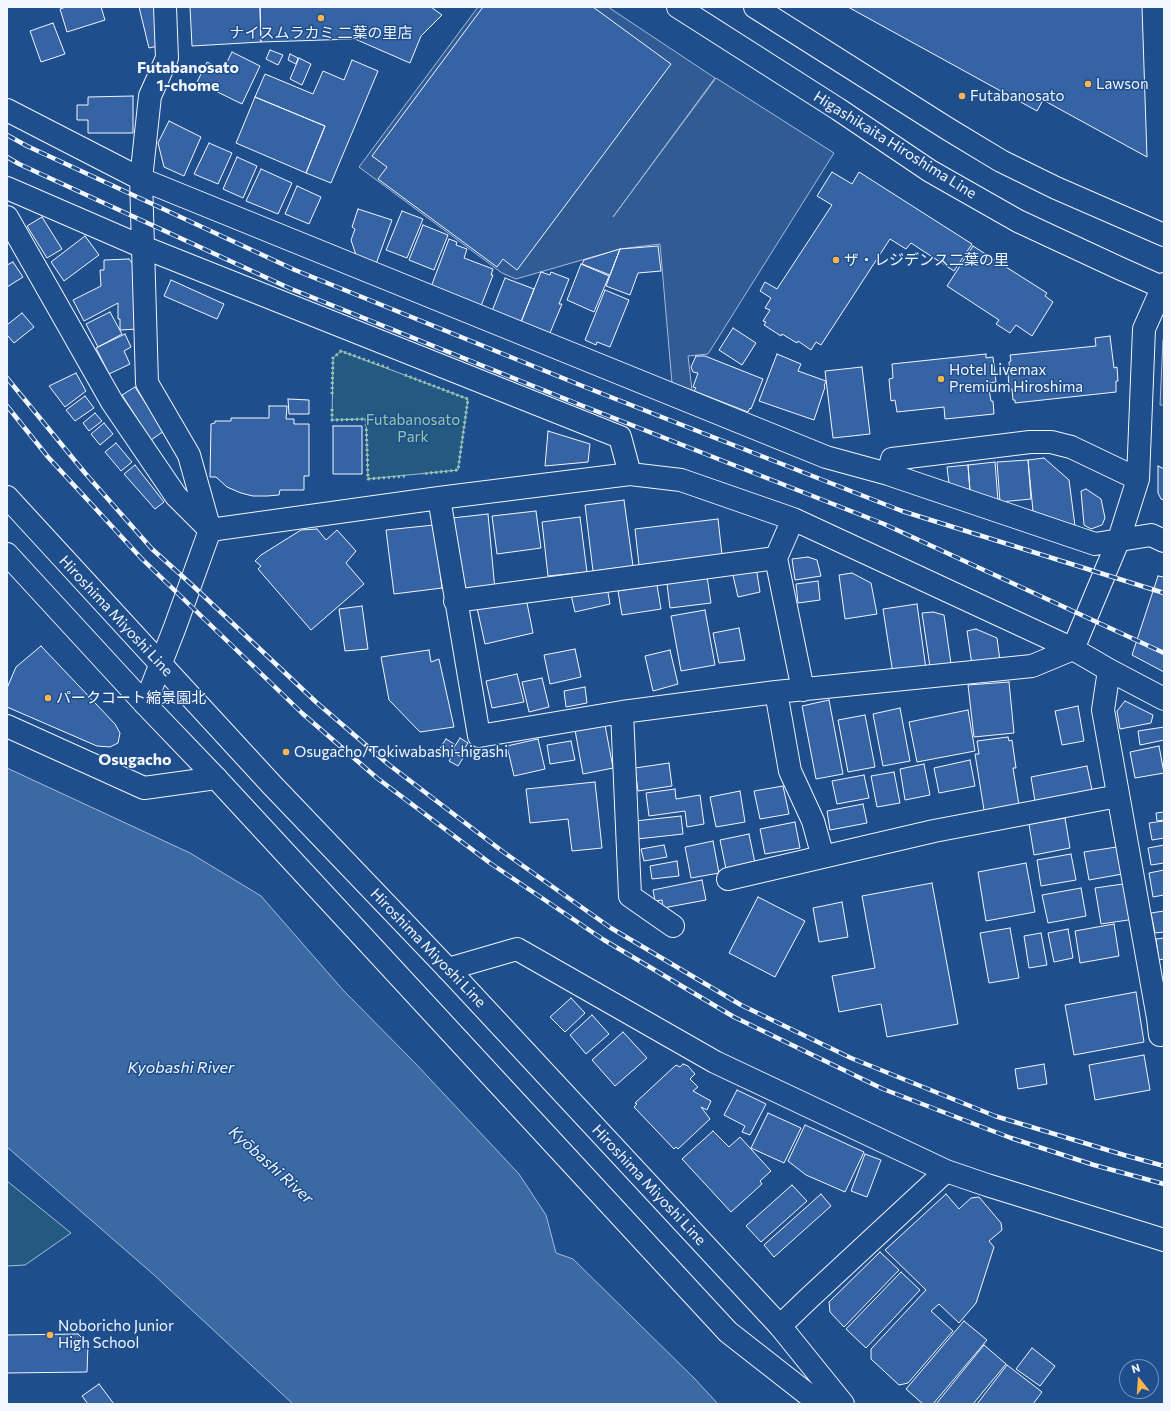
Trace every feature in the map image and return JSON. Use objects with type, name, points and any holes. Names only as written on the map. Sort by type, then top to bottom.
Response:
[{"type":"street","points":[[145,704],[210,530],[190,455],[147,383],[140,179],[150,96],[167,58],[165,7]]},
{"type":"street","name":"Higashikaita Hiroshima Line","points":[[678,7],[838,109],[930,171],[1018,221],[1164,287]]},
{"type":"street","points":[[755,7],[1001,161],[1063,191],[1164,236]]},
{"type":"street","points":[[7,110],[140,179],[826,457],[888,474],[1095,544],[1118,539],[1151,535],[1164,540]]},
{"type":"street","points":[[7,188],[143,247],[620,437],[630,474]]},
{"type":"street","points":[[7,218],[112,402],[176,496],[210,530]]},
{"type":"street","points":[[439,498],[479,736],[622,712],[776,692],[1032,666],[1073,648],[1118,539],[1138,479],[1144,329],[1164,287]]},
{"type":"street","points":[[888,474],[892,459],[1030,442],[1051,442],[1072,447],[1138,479]]},
{"type":"street","points":[[210,530],[439,498],[630,474],[681,480],[793,519],[1073,648],[1108,670],[1164,699]]},
{"type":"street","name":"Hiroshima Miyoshi Line","points":[[7,497],[160,665],[272,785],[448,969],[780,1326],[843,1404]]},
{"type":"street","points":[[793,519],[776,558],[803,690]]},
{"type":"street","points":[[7,554],[728,1332],[820,1404]]},
{"type":"street","points":[[456,601],[776,558]]},
{"type":"street","points":[[1108,670],[1103,710],[1161,1023]]},
{"type":"street","points":[[776,692],[790,771],[814,821],[823,857]]},
{"type":"street","points":[[622,712],[630,896],[673,926]]},
{"type":"street","points":[[7,726],[144,788],[216,778]]},
{"type":"street","points":[[728,879],[934,831],[1118,796]]},
{"type":"street","points":[[448,969],[517,949],[715,1062],[946,1171],[1164,1240]]},
{"type":"street","points":[[780,1326],[946,1171]]},
{"type":"green space","name":"Futabanosato Park","points":[[341,351],[468,399],[458,470],[368,479],[366,419],[332,420],[333,358]]},
{"type":"green space","points":[[7,1181],[71,1233],[25,1265],[7,1266]]},
{"type":"shaded area","points":[[478,7],[608,7],[715,78],[613,217],[716,78],[834,153],[708,354],[688,356],[692,390],[672,383],[660,244],[620,249],[516,279],[502,273],[359,167]]},
{"type":"shaded area","points":[[1163,340],[1164,405],[1160,405]]},
{"type":"water","name":"Kyobashi River","points":[[7,768],[190,853],[261,896],[343,990],[415,1063],[519,1174],[546,1215],[556,1253],[573,1259],[694,1378],[718,1404],[293,1404],[153,1274],[7,1147]]},
{"type":"building","points":[[66,7],[101,7],[105,20],[67,32],[60,9]]},
{"type":"building","points":[[139,7],[155,7],[158,46],[149,48]]},
{"type":"building","points":[[190,7],[260,7],[261,42],[192,46]]},
{"type":"building","points":[[260,7],[431,7],[442,15],[421,36],[410,63],[355,39],[261,42]]},
{"type":"building","points":[[483,7],[593,7],[671,64],[517,270],[503,259],[497,267],[378,179],[387,167],[372,156]]},
{"type":"building","points":[[848,7],[1142,7],[1147,157],[1043,100],[1037,111]]},
{"type":"building","points":[[53,23],[65,54],[41,62],[30,31]]},
{"type":"building","points":[[270,50],[283,55],[278,65],[266,59]]},
{"type":"building","points":[[232,52],[260,66],[242,104],[197,82],[207,62],[223,70]]},
{"type":"building","points":[[290,54],[298,58],[296,64],[288,60]]},
{"type":"building","points":[[299,58],[311,64],[302,85],[290,79]]},
{"type":"building","points":[[352,60],[378,71],[331,183],[306,173],[325,126],[255,97],[265,74],[313,94],[323,71],[344,80]]},
{"type":"building","points":[[133,96],[133,133],[88,133],[88,120],[77,120],[77,105],[88,105],[88,97]]},
{"type":"building","points":[[255,97],[325,126],[306,173],[236,143]]},
{"type":"building","points":[[169,121],[201,137],[184,176],[164,167],[158,143]]},
{"type":"building","points":[[209,143],[232,153],[218,184],[194,174]]},
{"type":"building","points":[[237,157],[257,166],[243,198],[223,189]]},
{"type":"building","points":[[261,169],[292,183],[278,214],[246,201]]},
{"type":"building","name":"ザ・レジデンス二葉の里","points":[[832,172],[852,184],[859,172],[972,244],[954,271],[911,243],[906,249],[890,239],[821,345],[816,342],[811,350],[798,341],[797,343],[782,334],[781,336],[764,325],[766,322],[763,321],[770,310],[765,308],[771,298],[760,291],[765,282],[777,289],[832,205],[817,196]]},
{"type":"building","points":[[297,186],[321,197],[309,224],[285,214]]},
{"type":"building","points":[[358,209],[392,220],[376,264],[357,258],[351,240],[355,229],[352,227]]},
{"type":"building","points":[[402,211],[423,219],[407,258],[386,250]]},
{"type":"building","points":[[42,217],[62,249],[47,258],[27,226]]},
{"type":"building","points":[[423,225],[448,235],[434,270],[409,260]]},
{"type":"building","points":[[85,236],[99,255],[64,281],[51,262]]},
{"type":"building","points":[[449,239],[457,242],[456,245],[467,249],[464,258],[493,269],[491,275],[493,275],[481,306],[431,287]]},
{"type":"building","points":[[658,246],[661,271],[638,273],[630,295],[606,286],[620,249]]},
{"type":"building","points":[[973,246],[1047,293],[1045,296],[1053,302],[1032,336],[1016,325],[1010,333],[996,324],[999,320],[947,286]]},
{"type":"building","points":[[620,249],[610,275],[582,264],[584,260]]},
{"type":"building","points":[[129,259],[137,269],[139,329],[120,330],[118,303],[84,321],[73,300],[101,286],[100,270],[104,270],[104,260]]},
{"type":"building","points":[[13,262],[23,277],[7,287],[7,265]]},
{"type":"building","points":[[581,264],[609,276],[594,312],[567,300]]},
{"type":"building","points":[[541,272],[550,275],[551,272],[569,279],[559,304],[562,304],[550,333],[521,322]]},
{"type":"building","points":[[505,278],[534,289],[521,322],[492,311]]},
{"type":"building","points":[[171,280],[224,304],[217,319],[164,296]]},
{"type":"building","points":[[605,290],[629,300],[610,347],[597,342],[596,345],[585,340]]},
{"type":"building","points":[[110,312],[122,334],[98,347],[86,324]]},
{"type":"building","points":[[22,313],[34,327],[14,343],[7,335],[7,325]]},
{"type":"building","points":[[733,328],[756,343],[742,365],[719,350]]},
{"type":"building","points":[[125,334],[131,347],[124,351],[130,364],[109,374],[96,348]]},
{"type":"building","points":[[1110,336],[1114,368],[1117,367],[1118,381],[1116,381],[1116,392],[1015,403],[1015,400],[1013,400],[1012,389],[1009,389],[1008,373],[1010,373],[1010,355],[1096,346],[1095,338]]},
{"type":"building","points":[[777,354],[801,364],[798,371],[826,381],[814,420],[759,401]]},
{"type":"building","points":[[986,354],[986,358],[993,357],[996,382],[988,383],[991,401],[993,401],[994,414],[945,419],[944,407],[897,412],[895,400],[891,401],[889,379],[893,378],[892,364]]},
{"type":"building","points":[[696,356],[705,356],[763,379],[751,409],[750,408],[748,412],[694,391],[696,388],[693,387],[698,373],[693,372],[691,367]]},
{"type":"building","points":[[862,367],[870,434],[833,438],[825,371]]},
{"type":"building","points":[[76,373],[86,391],[65,407],[49,386]]},
{"type":"building","points":[[135,387],[164,431],[151,440],[122,395]]},
{"type":"building","points":[[85,396],[94,408],[75,421],[66,410]]},
{"type":"building","points":[[288,399],[309,400],[309,414],[289,414]]},
{"type":"building","points":[[269,406],[287,406],[286,419],[294,419],[294,424],[309,424],[309,476],[304,476],[304,490],[280,490],[279,495],[253,496],[227,487],[216,477],[210,477],[211,424],[215,423],[215,421],[231,421],[231,418],[269,418]]},
{"type":"building","points":[[95,413],[102,421],[89,431],[83,423]]},
{"type":"building","points":[[104,423],[113,434],[100,445],[91,434]]},
{"type":"building","points":[[333,426],[362,426],[362,474],[333,474]]},
{"type":"building","points":[[548,431],[590,444],[588,462],[545,466]]},
{"type":"building","points":[[116,443],[132,462],[121,471],[105,452]]},
{"type":"building","points":[[1044,458],[1069,480],[1075,526],[1033,511],[1028,460]]},
{"type":"building","points":[[1028,460],[1031,499],[1000,502],[997,462]]},
{"type":"building","points":[[995,462],[998,501],[970,491],[968,465]]},
{"type":"building","points":[[135,465],[164,502],[155,509],[124,474]]},
{"type":"building","points":[[968,465],[970,491],[949,484],[947,467]]},
{"type":"building","points":[[1158,466],[1164,469],[1164,500],[1161,499],[1158,493]]},
{"type":"building","points":[[1086,489],[1101,499],[1105,518],[1102,525],[1091,529],[1084,525],[1081,491]]},
{"type":"building","points":[[624,500],[633,566],[593,571],[585,505]]},
{"type":"building","points":[[536,511],[541,548],[497,554],[492,516]]},
{"type":"building","points":[[488,514],[495,590],[465,593],[452,518]]},
{"type":"building","points":[[580,517],[587,572],[548,576],[542,522]]},
{"type":"building","points":[[718,519],[722,555],[639,565],[635,529]]},
{"type":"building","points":[[434,525],[442,588],[394,594],[386,530]]},
{"type":"building","points":[[317,529],[326,540],[337,530],[356,551],[346,563],[364,584],[311,630],[258,569],[261,566],[255,561],[261,555],[301,530]]},
{"type":"building","points":[[808,557],[817,560],[821,576],[795,580],[792,559]]},
{"type":"building","points":[[756,567],[760,592],[738,597],[732,571]]},
{"type":"building","points":[[706,570],[711,603],[670,608],[666,576]]},
{"type":"building","points":[[852,573],[871,583],[877,614],[845,619],[839,575]]},
{"type":"building","points":[[1158,576],[1164,577],[1164,672],[1132,655]]},
{"type":"building","points":[[818,581],[820,600],[798,603],[796,584]]},
{"type":"building","points":[[657,585],[661,609],[622,615],[618,591]]},
{"type":"building","points":[[607,587],[610,604],[575,612],[571,595]]},
{"type":"building","points":[[526,598],[533,633],[485,644],[477,608]]},
{"type":"building","points":[[917,604],[926,669],[893,674],[883,609]]},
{"type":"building","points":[[362,606],[368,649],[345,651],[339,609]]},
{"type":"building","points":[[705,610],[715,665],[681,671],[671,616]]},
{"type":"building","points":[[933,612],[944,615],[951,664],[930,667],[922,613]]},
{"type":"building","points":[[739,628],[745,660],[719,663],[713,633]]},
{"type":"building","points":[[976,629],[997,638],[1000,661],[972,665],[967,631]]},
{"type":"building","name":"パークコート縮景園北","points":[[41,646],[115,724],[120,733],[118,743],[110,747],[97,746],[7,707],[7,688],[16,667]]},
{"type":"building","points":[[575,649],[581,677],[550,684],[544,655]]},
{"type":"building","points":[[429,650],[431,662],[439,659],[454,727],[420,732],[389,700],[381,657]]},
{"type":"building","points":[[670,650],[678,684],[653,691],[645,656]]},
{"type":"building","points":[[517,674],[524,702],[492,708],[486,681]]},
{"type":"building","points":[[542,678],[549,707],[529,712],[522,682]]},
{"type":"building","points":[[1009,682],[1014,733],[974,737],[968,685]]},
{"type":"building","points":[[585,687],[587,703],[566,707],[564,691]]},
{"type":"building","points":[[829,700],[843,774],[816,779],[802,706]]},
{"type":"building","points":[[1125,701],[1153,715],[1151,723],[1120,729],[1117,711]]},
{"type":"building","points":[[1078,706],[1084,741],[1062,745],[1055,711]]},
{"type":"building","points":[[900,708],[910,761],[883,766],[873,714]]},
{"type":"building","points":[[968,710],[975,751],[917,762],[909,722]]},
{"type":"building","points":[[865,715],[875,767],[848,772],[838,720]]},
{"type":"building","points":[[605,725],[613,768],[583,774],[575,730]]},
{"type":"building","points":[[1164,727],[1164,740],[1140,745],[1138,731]]},
{"type":"building","points":[[1008,737],[1009,741],[1012,740],[1016,768],[1013,768],[1019,805],[984,810],[975,754],[979,754],[977,741]]},
{"type":"building","points":[[460,738],[468,743],[461,754],[453,749]]},
{"type":"building","points":[[446,739],[454,744],[447,755],[439,750]]},
{"type":"building","points":[[538,739],[545,769],[514,776],[507,746]]},
{"type":"building","points":[[571,741],[575,760],[550,764],[547,745]]},
{"type":"building","points":[[1159,746],[1164,773],[1135,778],[1130,752]]},
{"type":"building","points":[[454,753],[463,758],[458,766],[449,761]]},
{"type":"building","points":[[970,760],[975,786],[939,793],[934,768]]},
{"type":"building","points":[[669,763],[672,786],[638,791],[635,768]]},
{"type":"building","points":[[924,764],[930,795],[905,800],[900,769]]},
{"type":"building","points":[[1087,766],[1092,790],[1035,801],[1031,777]]},
{"type":"building","points":[[894,772],[900,803],[877,807],[871,776]]},
{"type":"building","points":[[864,775],[869,798],[837,804],[832,781]]},
{"type":"building","points":[[595,782],[602,848],[572,851],[568,819],[530,823],[526,789]]},
{"type":"building","points":[[783,786],[789,814],[760,819],[754,791]]},
{"type":"building","points":[[675,789],[676,799],[700,795],[704,824],[687,827],[685,811],[649,816],[646,793]]},
{"type":"building","points":[[740,791],[745,822],[716,827],[710,797]]},
{"type":"building","points":[[863,804],[867,823],[830,830],[827,811]]},
{"type":"building","points":[[1164,812],[1164,820],[1157,821],[1156,813]]},
{"type":"building","points":[[681,816],[683,834],[637,839],[635,821]]},
{"type":"building","points":[[1065,818],[1070,848],[1034,855],[1029,824]]},
{"type":"building","points":[[1164,821],[1164,838],[1152,840],[1149,823]]},
{"type":"building","points":[[795,822],[800,848],[765,854],[760,829]]},
{"type":"building","points":[[749,834],[755,863],[726,869],[720,840]]},
{"type":"building","points":[[713,841],[719,873],[691,878],[685,847]]},
{"type":"building","points":[[664,845],[667,857],[644,861],[641,849]]},
{"type":"building","points":[[1164,845],[1164,863],[1151,865],[1148,848]]},
{"type":"building","points":[[1123,846],[1128,873],[1089,880],[1084,852]]},
{"type":"building","points":[[1071,854],[1076,880],[1041,886],[1037,860]]},
{"type":"building","points":[[677,861],[679,876],[652,879],[650,866]]},
{"type":"building","points":[[1026,863],[1035,912],[986,921],[978,872]]},
{"type":"building","points":[[1164,870],[1164,895],[1153,897],[1149,873]]},
{"type":"building","points":[[702,880],[706,900],[663,908],[662,900],[655,901],[653,890]]},
{"type":"building","points":[[932,883],[958,1024],[887,1037],[881,1004],[839,1012],[832,976],[875,968],[862,896]]},
{"type":"building","points":[[1130,883],[1135,919],[1101,924],[1095,888]]},
{"type":"building","points":[[1081,888],[1086,916],[1048,923],[1042,895]]},
{"type":"building","points":[[758,897],[805,921],[775,977],[729,953]]},
{"type":"building","points":[[842,902],[848,937],[819,942],[813,908]]},
{"type":"building","points":[[1164,911],[1164,932],[1155,933],[1151,913]]},
{"type":"building","points":[[1114,924],[1119,956],[1080,963],[1075,931]]},
{"type":"building","points":[[1010,928],[1019,978],[989,983],[980,933]]},
{"type":"building","points":[[1068,929],[1073,958],[1054,962],[1048,933]]},
{"type":"building","points":[[1041,933],[1047,965],[1029,968],[1024,936]]},
{"type":"building","points":[[1164,938],[1164,959],[1159,960],[1156,939]]},
{"type":"building","points":[[1136,992],[1144,1042],[1074,1055],[1065,1005]]},
{"type":"building","points":[[571,998],[585,1013],[565,1032],[550,1017]]},
{"type":"building","points":[[592,1015],[609,1034],[586,1054],[570,1035]]},
{"type":"building","points":[[623,1032],[647,1058],[615,1086],[592,1060]]},
{"type":"building","points":[[1144,1055],[1150,1090],[1095,1100],[1089,1065]]},
{"type":"building","points":[[683,1064],[688,1066],[695,1074],[690,1079],[698,1087],[693,1091],[711,1101],[707,1110],[701,1107],[710,1119],[678,1149],[676,1147],[674,1149],[634,1107],[637,1104],[635,1103],[676,1065],[680,1067]]},
{"type":"building","points":[[1044,1064],[1047,1084],[1018,1089],[1015,1069]]},
{"type":"building","points":[[737,1090],[766,1104],[750,1135],[742,1132],[745,1126],[724,1115]]},
{"type":"building","points":[[768,1113],[801,1128],[784,1163],[751,1148]]},
{"type":"building","points":[[805,1125],[864,1152],[845,1192],[806,1175],[788,1161]]},
{"type":"building","points":[[713,1131],[729,1147],[740,1137],[771,1171],[760,1181],[762,1184],[731,1212],[682,1159]]},
{"type":"building","points":[[865,1154],[881,1160],[867,1197],[851,1191]]},
{"type":"building","points":[[792,1185],[807,1201],[761,1242],[746,1226]]},
{"type":"building","points":[[821,1194],[831,1206],[774,1257],[764,1245]]},
{"type":"building","points":[[946,1194],[959,1209],[971,1198],[979,1197],[1001,1223],[1002,1230],[989,1241],[994,1247],[976,1303],[959,1323],[939,1304],[931,1311],[953,1331],[908,1383],[899,1385],[871,1359],[871,1349],[926,1290],[885,1250]]},
{"type":"building","points":[[880,1252],[899,1270],[844,1327],[830,1312],[829,1302]]},
{"type":"building","points":[[901,1272],[920,1290],[866,1348],[846,1329]]},
{"type":"building","points":[[964,1321],[987,1340],[933,1404],[923,1404],[906,1389]]},
{"type":"building","points":[[78,1334],[88,1344],[87,1372],[7,1373],[7,1335]]},
{"type":"building","points":[[984,1345],[1006,1364],[973,1404],[936,1404]]},
{"type":"building","points":[[1032,1348],[1055,1366],[1040,1386],[1016,1369]]},
{"type":"building","points":[[1007,1365],[1042,1392],[1033,1404],[977,1404]]},
{"type":"building","points":[[99,1384],[114,1404],[88,1404],[82,1396]]},
{"type":"railway","points":[[7,135],[27,146],[295,270],[585,387],[902,511],[1164,593]]},
{"type":"railway","points":[[7,157],[19,164],[289,288],[578,404],[884,524],[1164,653]]},
{"type":"railway","points":[[7,378],[85,473],[152,549],[316,702],[388,764],[502,851],[611,928],[741,1005],[851,1058],[995,1116],[1164,1166]]},
{"type":"railway","points":[[7,406],[48,457],[142,559],[303,714],[377,778],[490,863],[604,940],[734,1017],[883,1089],[1011,1138],[1094,1165],[1164,1184]]},
{"type":"hedge","points":[[332,394],[333,358],[341,351],[391,369]]},
{"type":"hedge","points":[[405,375],[468,399],[458,470],[422,474]]},
{"type":"hedge","points":[[332,409],[332,420],[366,419],[368,479],[406,476]]},
{"type":"place","name":"ナイスムラカミ 二葉の里店","points":[[321,18]]},
{"type":"place","name":"Lawson","points":[[1088,84]]},
{"type":"place","name":"Futabanosato","points":[[962,96]]},
{"type":"place","name":"ザ・レジデンス二葉の里","points":[[836,260]]},
{"type":"place","name":"Hotel Livemax Premium Hiroshima","points":[[941,379]]},
{"type":"place","name":"パークコート縮景園北","points":[[48,698]]},
{"type":"place","name":"Osugacho/Tokiwabashi-higashi","points":[[286,752]]},
{"type":"place","name":"Noboricho Junior High School","points":[[50,1335]]},
{"type":"district","name":"Futabanosato 1-chome","points":[[188,77]]},
{"type":"district","name":"Osugacho","points":[[135,760]]},
{"type":"water label","name":"Kyōbashi River","points":[[271,1165]]}]
